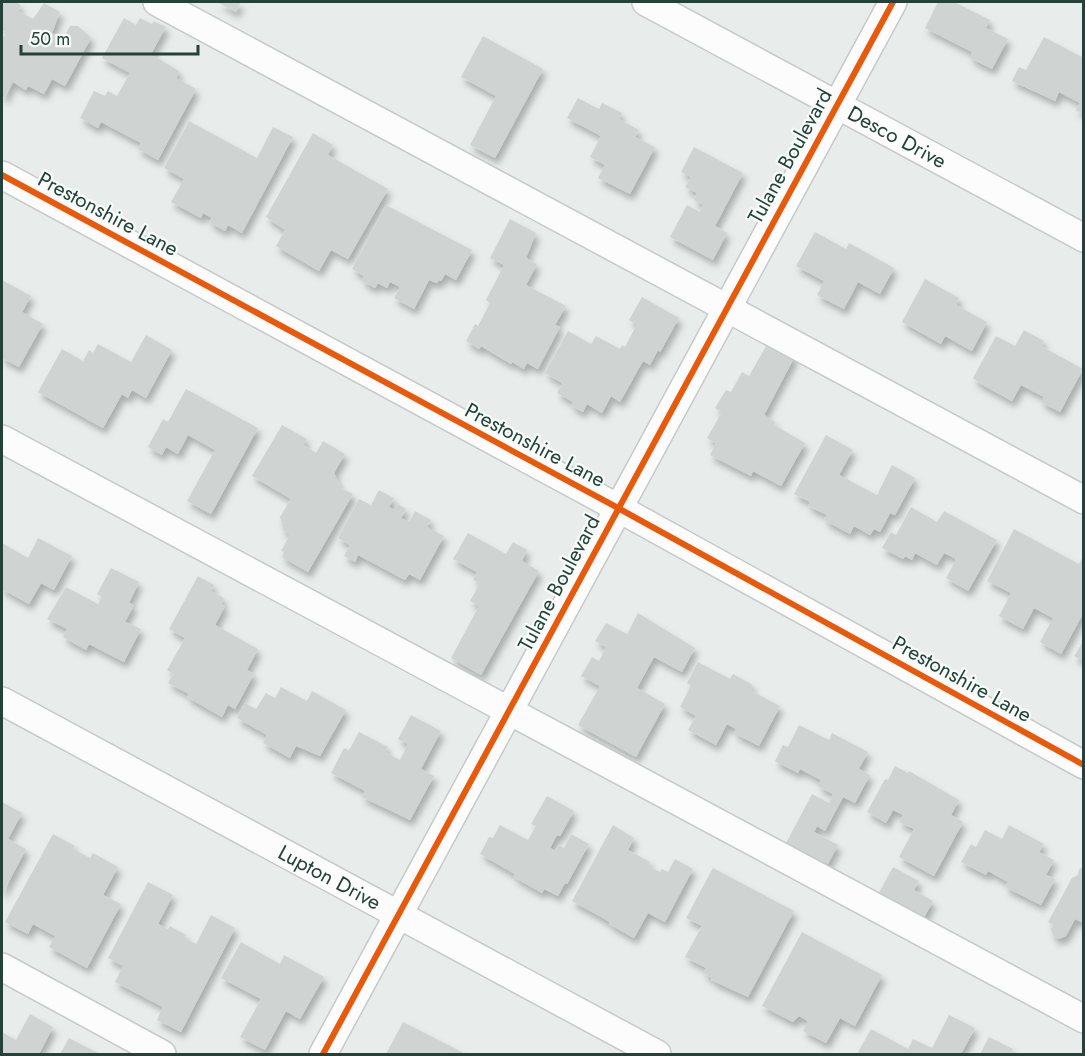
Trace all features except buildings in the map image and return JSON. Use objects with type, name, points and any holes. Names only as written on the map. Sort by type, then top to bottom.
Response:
[{"type":"street","points":[[157,2],[1083,500]]},
{"type":"street","name":"Desco Drive","points":[[646,2],[1083,238]]},
{"type":"street","name":"Tulane Boulevard","points":[[323,1054],[893,2]]},
{"type":"street","name":"Prestonshire Lane","points":[[2,175],[618,508],[1083,765]]},
{"type":"street","points":[[2,439],[1083,1019]]},
{"type":"street","name":"Lupton Drive","points":[[2,701],[657,1054]]},
{"type":"street","points":[[2,967],[162,1054]]},
{"type":"cycle path","points":[[323,1054],[893,2]]},
{"type":"cycle path","points":[[2,175],[618,508],[1084,765]]}]
